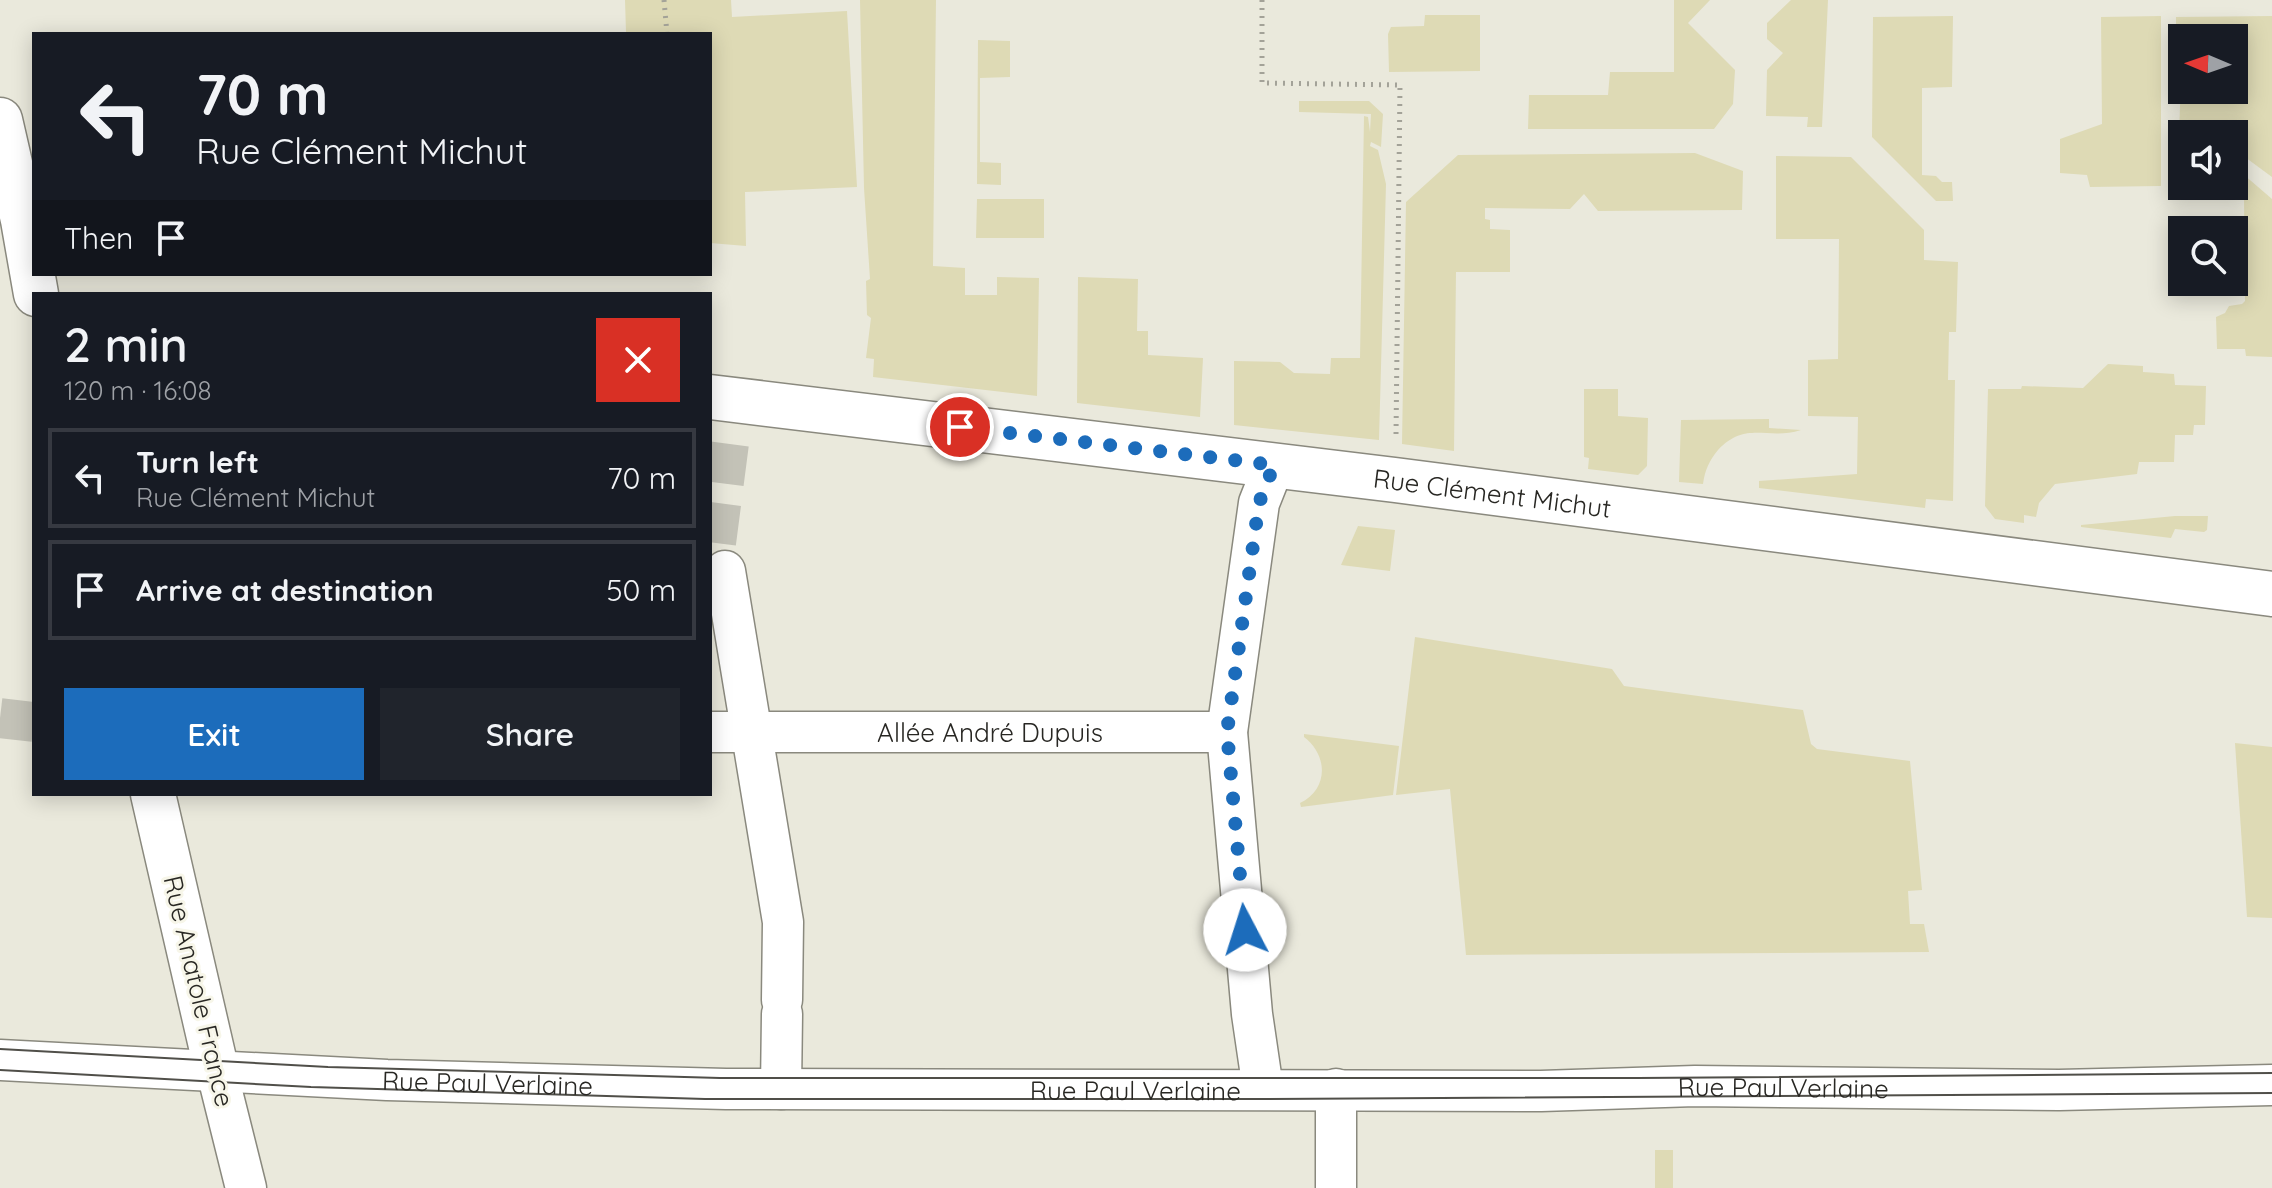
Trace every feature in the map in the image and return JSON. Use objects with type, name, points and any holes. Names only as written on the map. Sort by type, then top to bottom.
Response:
[{"type":"street","points":[[0,120],[32,271]]},
{"type":"street","name":"Rue Clément Michut","points":[[712,397],[1395,480],[2272,594]]},
{"type":"street","points":[[1263,1089],[1252,1014],[1227,732],[1259,503],[1274,465]]},
{"type":"street","points":[[725,571],[783,922],[781,1089]]},
{"type":"street","name":"Allée André Dupuis","points":[[712,732],[1227,732]]},
{"type":"street","name":"Rue Anatole France","points":[[153,796],[246,1188]]},
{"type":"street","name":"Rue Paul Verlaine","points":[[0,1060],[452,1082],[781,1089],[1541,1091],[1695,1086],[2059,1090],[2272,1085]]},
{"type":"street","points":[[1336,1089],[1336,1188]]},
{"type":"path","points":[[664,0],[667,32]]},
{"type":"path","points":[[1262,0],[1262,83],[1400,85],[1395,480]]},
{"type":"shaded area","points":[[625,0],[731,0],[732,17],[847,11],[857,187],[745,192],[746,246],[712,243],[712,32],[626,32]]},
{"type":"shaded area","points":[[860,0],[936,0],[933,266],[965,268],[965,295],[997,295],[997,277],[1039,278],[1037,396],[873,377],[874,359],[866,358],[871,318],[867,315],[866,281],[870,279],[864,188]]},
{"type":"shaded area","points":[[1674,0],[1710,0],[1688,23],[1735,70],[1733,104],[1714,129],[1528,129],[1529,95],[1608,95],[1610,72],[1674,72]]},
{"type":"shaded area","points":[[1791,0],[1828,0],[1822,127],[1807,127],[1808,117],[1766,116],[1767,70],[1783,53],[1767,39],[1767,23]]},
{"type":"shaded area","points":[[1425,15],[1480,15],[1480,71],[1389,72],[1388,34],[1391,27],[1424,26]]},
{"type":"shaded area","points":[[1953,16],[1952,87],[1922,88],[1922,175],[1952,182],[1953,201],[1936,201],[1872,137],[1873,17]]},
{"type":"shaded area","points":[[2161,16],[2161,186],[2090,187],[2087,175],[2060,173],[2060,139],[2102,124],[2101,17]]},
{"type":"shaded area","points":[[2272,16],[2272,177],[2248,159],[2248,120],[2180,120],[2180,104],[2248,104],[2248,24],[2176,24],[2176,17]]},
{"type":"shaded area","points":[[978,40],[1010,41],[1010,77],[980,78],[980,162],[1001,163],[1001,185],[977,184]]},
{"type":"shaded area","points":[[1299,101],[1369,101],[1383,114],[1381,147],[1371,142],[1370,146],[1378,150],[1386,184],[1379,440],[1234,425],[1234,361],[1280,362],[1294,373],[1330,374],[1331,358],[1360,358],[1364,116],[1368,117],[1370,132],[1371,114],[1299,112]]},
{"type":"shaded area","points":[[1695,153],[1743,171],[1742,210],[1598,211],[1584,194],[1570,209],[1485,208],[1485,219],[1490,220],[1490,229],[1510,230],[1510,272],[1456,272],[1454,451],[1402,444],[1406,202],[1458,155]]},
{"type":"shaded area","points":[[1776,156],[1851,157],[1924,230],[1924,260],[1958,262],[1956,332],[1949,332],[1948,380],[1955,380],[1953,501],[1926,499],[1925,508],[1759,488],[1759,481],[1857,474],[1858,417],[1808,416],[1808,360],[1838,359],[1839,239],[1776,239]]},
{"type":"shaded area","points":[[2248,178],[2272,199],[2272,357],[2246,356],[2245,349],[2217,349],[2216,317],[2225,313],[2229,306],[2242,304],[2245,296],[2248,296],[2248,216],[2244,216]]},
{"type":"shaded area","points":[[977,199],[1044,199],[1044,238],[976,238]]},
{"type":"shaded area","points":[[1078,277],[1138,279],[1137,331],[1148,331],[1148,355],[1203,358],[1200,417],[1077,403]]},
{"type":"shaded area","points":[[2108,364],[2143,366],[2143,372],[2174,374],[2175,385],[2206,386],[2205,425],[2194,425],[2193,435],[2175,435],[2174,462],[2139,462],[2137,474],[2055,484],[2039,503],[2036,517],[2024,515],[2024,523],[1995,519],[1985,506],[1988,389],[2021,389],[2022,386],[2083,388]]},
{"type":"shaded area","points":[[1584,389],[1618,389],[1618,416],[1648,418],[1647,466],[1638,475],[1588,469],[1589,458],[1584,457]]},
{"type":"shaded area","points":[[1769,419],[1769,428],[1801,430],[1738,436],[1715,454],[1703,484],[1679,482],[1681,420]]},
{"type":"shaded area","points":[[2208,516],[2207,530],[2175,529],[2171,538],[2081,527],[2081,525]]},
{"type":"shaded area","points":[[1358,526],[1395,530],[1390,571],[1341,565]]},
{"type":"shaded area","points":[[1415,637],[1612,669],[1624,686],[1803,710],[1811,744],[1817,749],[1910,761],[1922,890],[1908,891],[1910,924],[1924,924],[1929,952],[1466,955],[1450,789],[1396,795]]},
{"type":"shaded area","points":[[1304,734],[1399,746],[1393,795],[1301,807],[1300,803],[1316,789],[1322,772],[1318,753]]},
{"type":"shaded area","points":[[2235,743],[2272,747],[2272,918],[2247,917]]},
{"type":"shaded area","points":[[1655,1150],[1673,1150],[1673,1188],[1655,1188]]},
{"type":"tunnel","points":[[716,543],[730,435]]},
{"type":"tunnel","points":[[0,718],[32,722]]},
{"type":"tram line","points":[[0,1049],[328,1067],[720,1078],[1638,1078],[2272,1073]]},
{"type":"tram line","points":[[0,1070],[311,1087],[705,1099],[2272,1093]]},
{"type":"route","points":[[960,427],[1274,465],[1259,503],[1227,732],[1245,930]]}]
